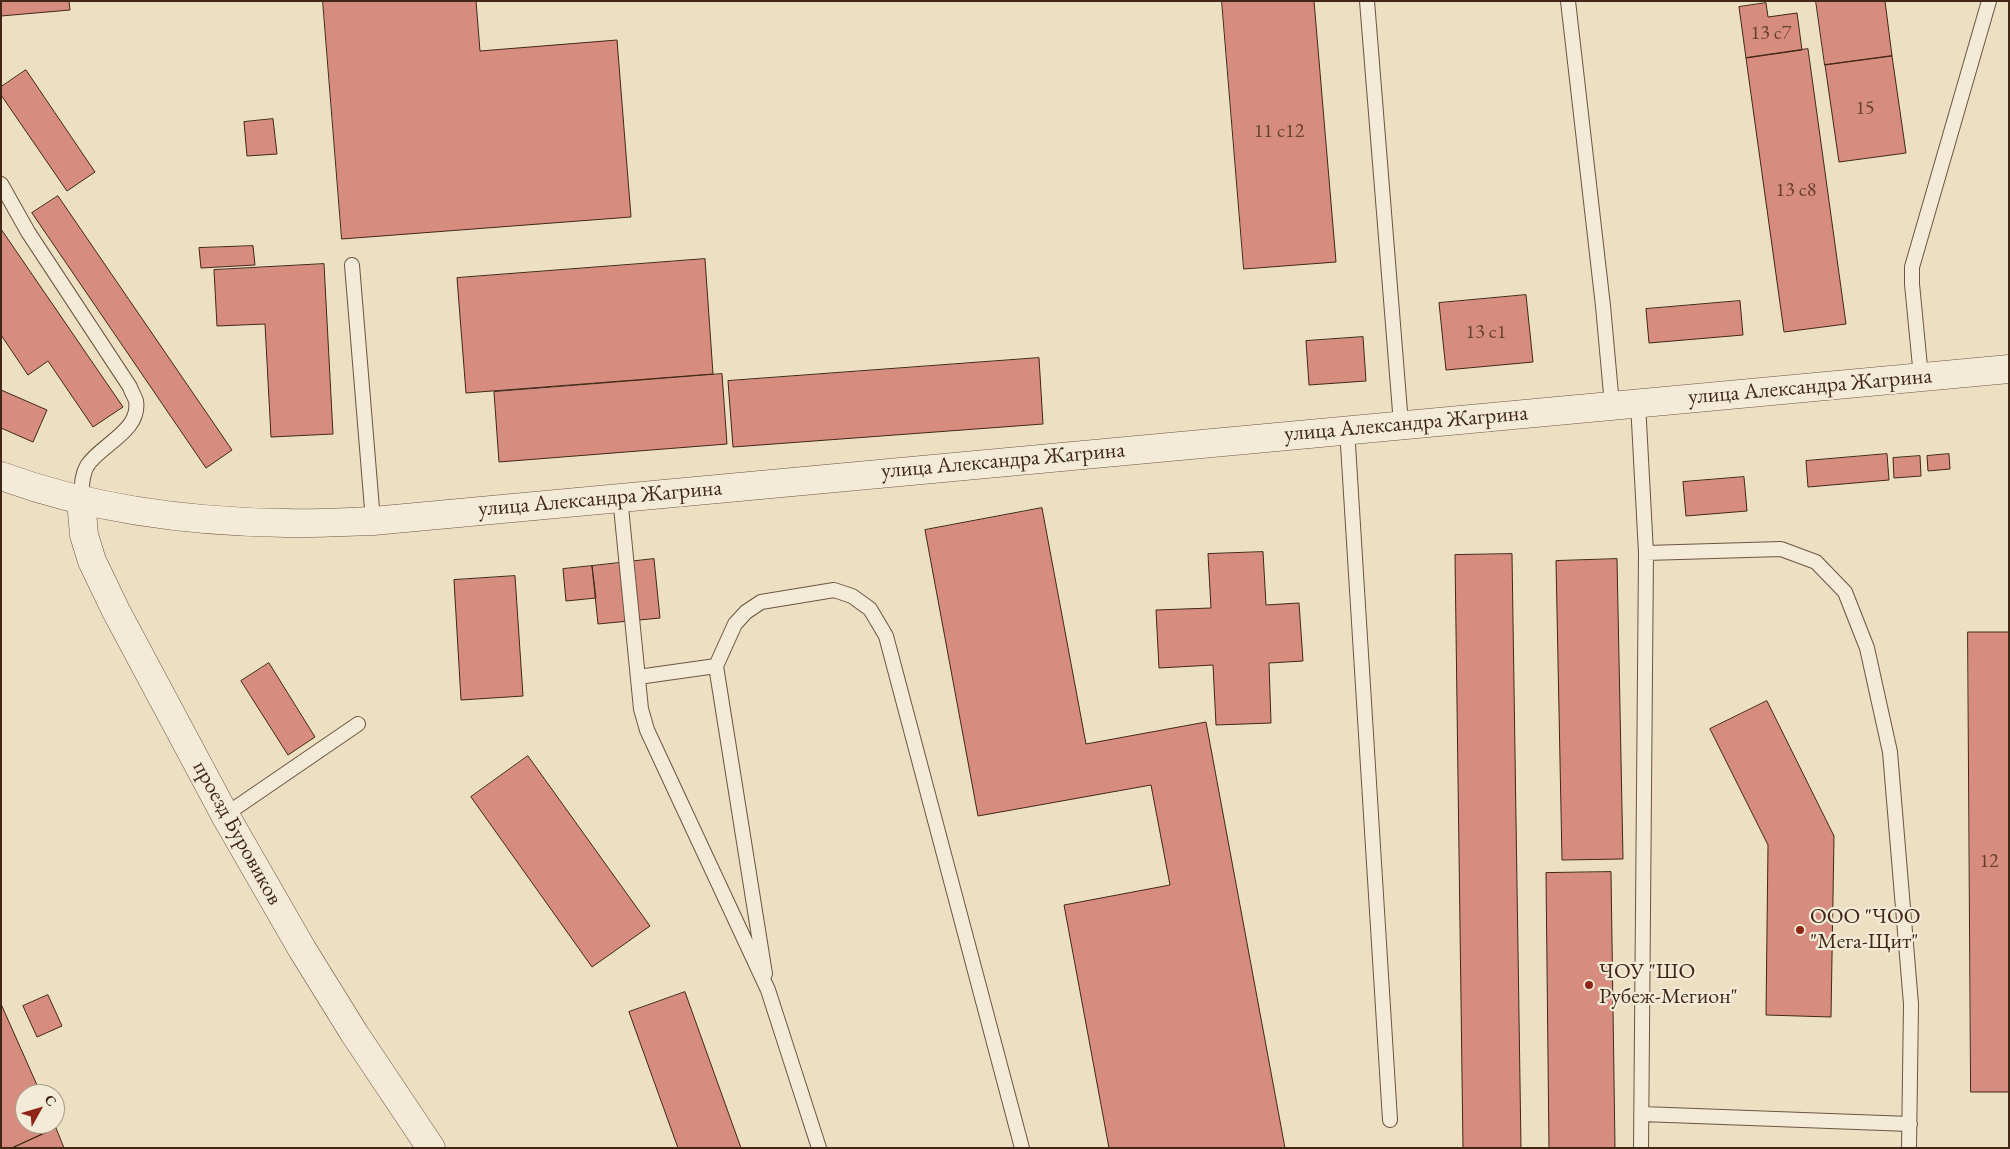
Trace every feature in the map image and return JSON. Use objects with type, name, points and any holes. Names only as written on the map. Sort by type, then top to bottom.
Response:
[{"type":"street","name":"улица Александра Жагрина","points":[[1,476],[81,500],[149,512],[220,521],[287,524],[373,521],[1346,429],[2009,369]]},
{"type":"street","name":"проезд Буровиков","points":[[81,500],[84,535],[92,561],[116,611],[225,815],[302,949],[431,1148]]},
{"type":"lane","points":[[1367,1],[1401,424]]},
{"type":"lane","points":[[1568,1],[1603,306],[1625,404],[1646,553],[1641,1148]]},
{"type":"lane","points":[[1921,377],[1912,267],[1990,1]]},
{"type":"lane","points":[[1,184],[28,232],[130,387],[136,401],[135,414],[126,431],[97,454],[88,465],[83,474],[81,500]]},
{"type":"lane","points":[[352,265],[373,521]]},
{"type":"lane","points":[[1346,429],[1390,1120]]},
{"type":"lane","points":[[620,497],[641,709],[647,730],[768,990],[819,1148]]},
{"type":"lane","points":[[1646,553],[1781,548],[1816,562],[1845,592],[1867,648],[1890,752],[1911,1004],[1909,1148]]},
{"type":"lane","points":[[768,990],[716,666],[735,624],[746,612],[761,602],[834,590],[852,596],[870,609],[886,636],[1022,1148]]},
{"type":"lane","points":[[638,676],[716,666]]},
{"type":"lane","points":[[225,815],[358,724]]},
{"type":"lane","points":[[1642,1114],[1910,1124]]},
{"type":"building","points":[[1,1],[69,1],[70,10],[1,16]]},
{"type":"building","points":[[323,1],[476,1],[480,51],[617,40],[631,217],[342,239]]},
{"type":"building","points":[[1222,1],[1314,1],[1336,262],[1244,269]]},
{"type":"building","points":[[1816,1],[1885,1],[1892,56],[1825,65]]},
{"type":"building","points":[[1766,3],[1768,17],[1797,13],[1802,50],[1746,58],[1739,7]]},
{"type":"building","points":[[1808,49],[1846,324],[1784,332],[1746,58]]},
{"type":"building","points":[[1892,56],[1906,153],[1839,162],[1825,65]]},
{"type":"building","points":[[26,70],[95,172],[67,191],[1,95],[1,87]]},
{"type":"building","points":[[273,119],[277,154],[247,156],[244,122]]},
{"type":"building","points":[[58,196],[232,450],[206,468],[32,213]]},
{"type":"building","points":[[1,229],[123,407],[93,427],[48,361],[28,375],[1,335]]},
{"type":"building","points":[[253,246],[255,265],[201,268],[199,248]]},
{"type":"building","points":[[705,259],[713,374],[466,393],[457,278]]},
{"type":"building","points":[[324,264],[333,434],[271,437],[265,324],[217,326],[214,270]]},
{"type":"building","points":[[1526,295],[1533,362],[1446,370],[1439,303]]},
{"type":"building","points":[[1740,301],[1743,335],[1649,343],[1646,309]]},
{"type":"building","points":[[1363,337],[1366,381],[1309,385],[1306,341]]},
{"type":"building","points":[[1039,358],[1043,424],[733,447],[728,381]]},
{"type":"building","points":[[722,374],[727,444],[499,462],[494,392]]},
{"type":"building","points":[[1,390],[47,410],[33,442],[1,428]]},
{"type":"building","points":[[1887,454],[1889,480],[1808,487],[1806,461]]},
{"type":"building","points":[[1949,454],[1950,469],[1928,471],[1927,456]]},
{"type":"building","points":[[1920,456],[1921,476],[1894,478],[1893,458]]},
{"type":"building","points":[[1744,477],[1747,511],[1686,516],[1683,482]]},
{"type":"building","points":[[1042,508],[1086,744],[1206,722],[1285,1148],[1109,1148],[1064,905],[1170,885],[1151,785],[978,816],[925,530]]},
{"type":"building","points":[[1263,552],[1266,605],[1299,603],[1303,661],[1269,663],[1271,723],[1216,725],[1213,665],[1159,668],[1156,610],[1211,608],[1208,554]]},
{"type":"building","points":[[1512,554],[1521,1148],[1463,1148],[1455,555]]},
{"type":"building","points":[[654,559],[660,618],[598,624],[592,566]]},
{"type":"building","points":[[1617,559],[1623,859],[1562,860],[1556,561]]},
{"type":"building","points":[[592,566],[596,598],[566,601],[563,569]]},
{"type":"building","points":[[515,576],[523,696],[461,700],[454,580]]},
{"type":"building","points":[[1968,632],[2009,632],[2009,1092],[1971,1092]]},
{"type":"building","points":[[269,663],[315,737],[288,755],[241,681]]},
{"type":"building","name":"ООО \"ЧОО \"Мега-Щит\"","points":[[1767,701],[1834,836],[1831,1017],[1766,1015],[1768,845],[1710,729]]},
{"type":"building","points":[[528,756],[650,926],[592,967],[471,797]]},
{"type":"building","points":[[1611,872],[1615,1148],[1549,1148],[1546,873]]},
{"type":"building","points":[[685,992],[741,1148],[678,1148],[629,1012]]},
{"type":"building","points":[[48,995],[62,1026],[37,1037],[23,1006]]},
{"type":"building","points":[[1,1004],[37,1084],[15,1084],[15,1134],[43,1134],[12,1148],[1,1148]]},
{"type":"building","points":[[43,1134],[58,1134],[64,1148],[12,1148]]},
{"type":"place","name":"ООО \"ЧОО \"Мега-Щит\"","points":[[1800,930]]},
{"type":"place","name":"ЧОУ \"ШО Рубеж-Мегион\"","points":[[1589,985]]}]
